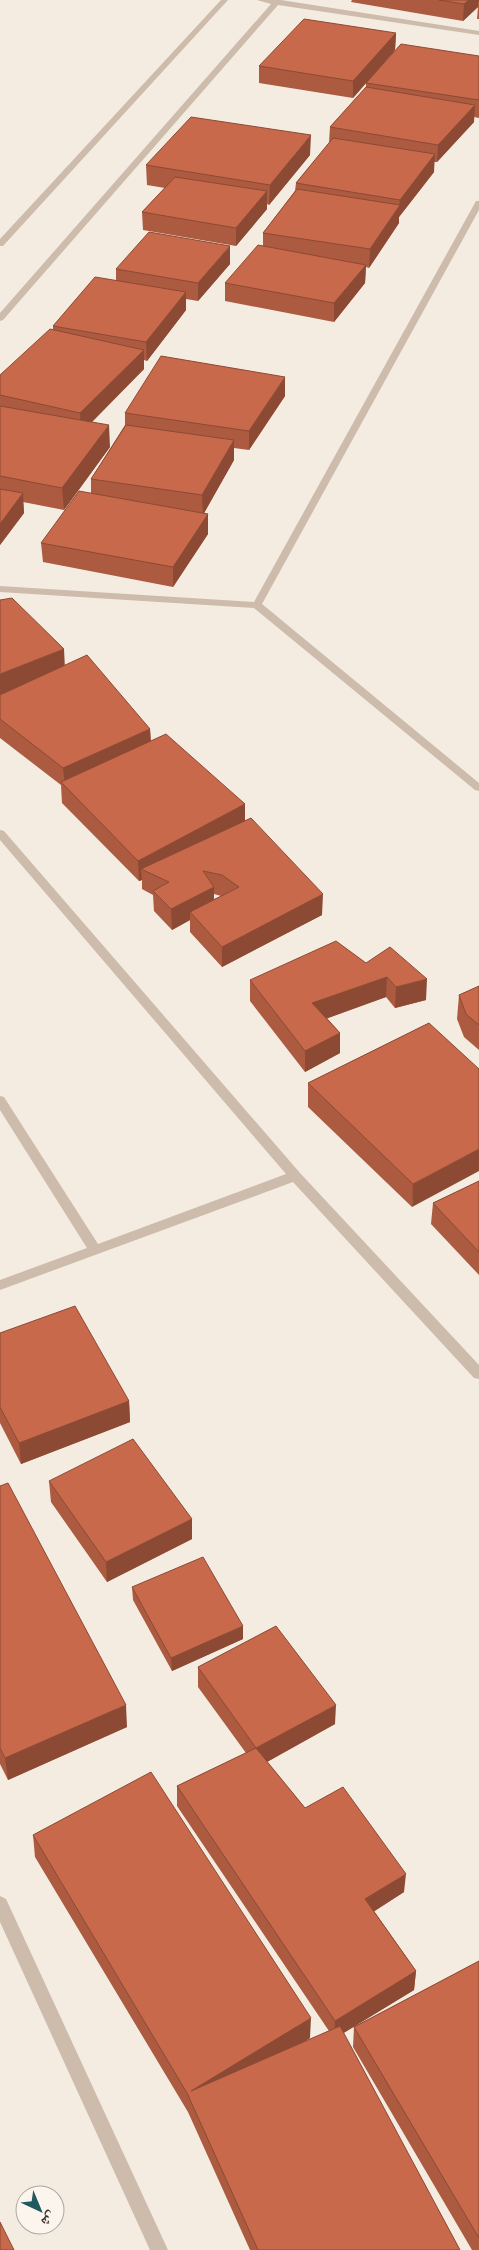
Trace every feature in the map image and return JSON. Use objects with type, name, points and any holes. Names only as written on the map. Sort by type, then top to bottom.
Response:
[{"type":"street","points":[[0,244],[225,0]]},
{"type":"street","points":[[260,0],[277,1],[479,33]]},
{"type":"street","points":[[0,318],[277,1]]},
{"type":"street","points":[[257,605],[479,203]]},
{"type":"street","points":[[0,589],[257,605],[479,788]]},
{"type":"street","points":[[0,833],[295,1176],[479,1374]]},
{"type":"street","points":[[0,1100],[95,1249]]},
{"type":"street","points":[[0,1285],[295,1176]]},
{"type":"street","points":[[0,1904],[159,2250]]},
{"type":"building","points":[[439,0],[469,0],[464,4]]},
{"type":"building","points":[[304,19],[396,33],[353,81],[259,66]]},
{"type":"building","points":[[401,44],[479,56],[479,100],[366,83]]},
{"type":"building","points":[[366,87],[475,105],[438,145],[330,127]]},
{"type":"building","points":[[191,117],[311,135],[270,185],[146,165]]},
{"type":"building","points":[[333,138],[435,154],[400,200],[296,183]]},
{"type":"building","points":[[175,177],[267,191],[236,228],[142,212]]},
{"type":"building","points":[[297,189],[400,205],[370,249],[263,233]]},
{"type":"building","points":[[149,232],[230,246],[198,283],[116,269]]},
{"type":"building","points":[[258,245],[366,265],[334,303],[225,283]]},
{"type":"building","points":[[95,277],[186,292],[146,342],[53,326]]},
{"type":"building","points":[[50,329],[144,350],[80,413],[0,395],[0,375]]},
{"type":"building","points":[[161,356],[285,377],[249,431],[125,413]]},
{"type":"building","points":[[0,406],[109,425],[62,488],[0,476]]},
{"type":"building","points":[[126,425],[234,440],[202,495],[91,479]]},
{"type":"building","points":[[0,489],[23,493],[0,524]]},
{"type":"building","points":[[79,491],[208,514],[173,567],[41,543]]},
{"type":"building","points":[[12,598],[64,649],[0,674],[0,600]]},
{"type":"building","points":[[87,655],[150,729],[63,768],[0,719],[0,695]]},
{"type":"building","points":[[166,734],[245,804],[138,861],[61,782]]},
{"type":"building","points":[[251,818],[323,894],[222,947],[190,912],[239,887],[222,875],[203,871],[214,887],[171,909],[153,891],[169,882],[141,869]]},
{"type":"building","points":[[336,941],[366,963],[390,947],[427,979],[396,987],[387,977],[312,1003],[340,1033],[305,1051],[250,980]]},
{"type":"building","points":[[479,986],[479,1025],[466,1014],[459,995]]},
{"type":"building","points":[[429,1023],[479,1069],[479,1149],[413,1184],[308,1083]]},
{"type":"building","points":[[479,1181],[479,1252],[433,1203]]},
{"type":"building","points":[[75,1306],[129,1401],[19,1443],[0,1407],[0,1333]]},
{"type":"building","points":[[133,1439],[192,1519],[106,1562],[49,1481]]},
{"type":"building","points":[[8,1483],[126,1705],[5,1758],[0,1748],[0,1486]]},
{"type":"building","points":[[203,1557],[243,1626],[171,1658],[132,1587]]},
{"type":"building","points":[[276,1626],[336,1705],[256,1748],[198,1667]]},
{"type":"building","points":[[256,1748],[305,1808],[343,1787],[406,1874],[365,1899],[416,1971],[335,2021],[177,1786]]},
{"type":"building","points":[[151,1772],[311,2018],[191,2091],[340,2026],[460,2250],[258,2250],[187,2093],[33,1835]]},
{"type":"building","points":[[479,1961],[479,2238],[354,2027]]},
{"type":"building","points":[[0,2222],[14,2250],[0,2250]]}]
